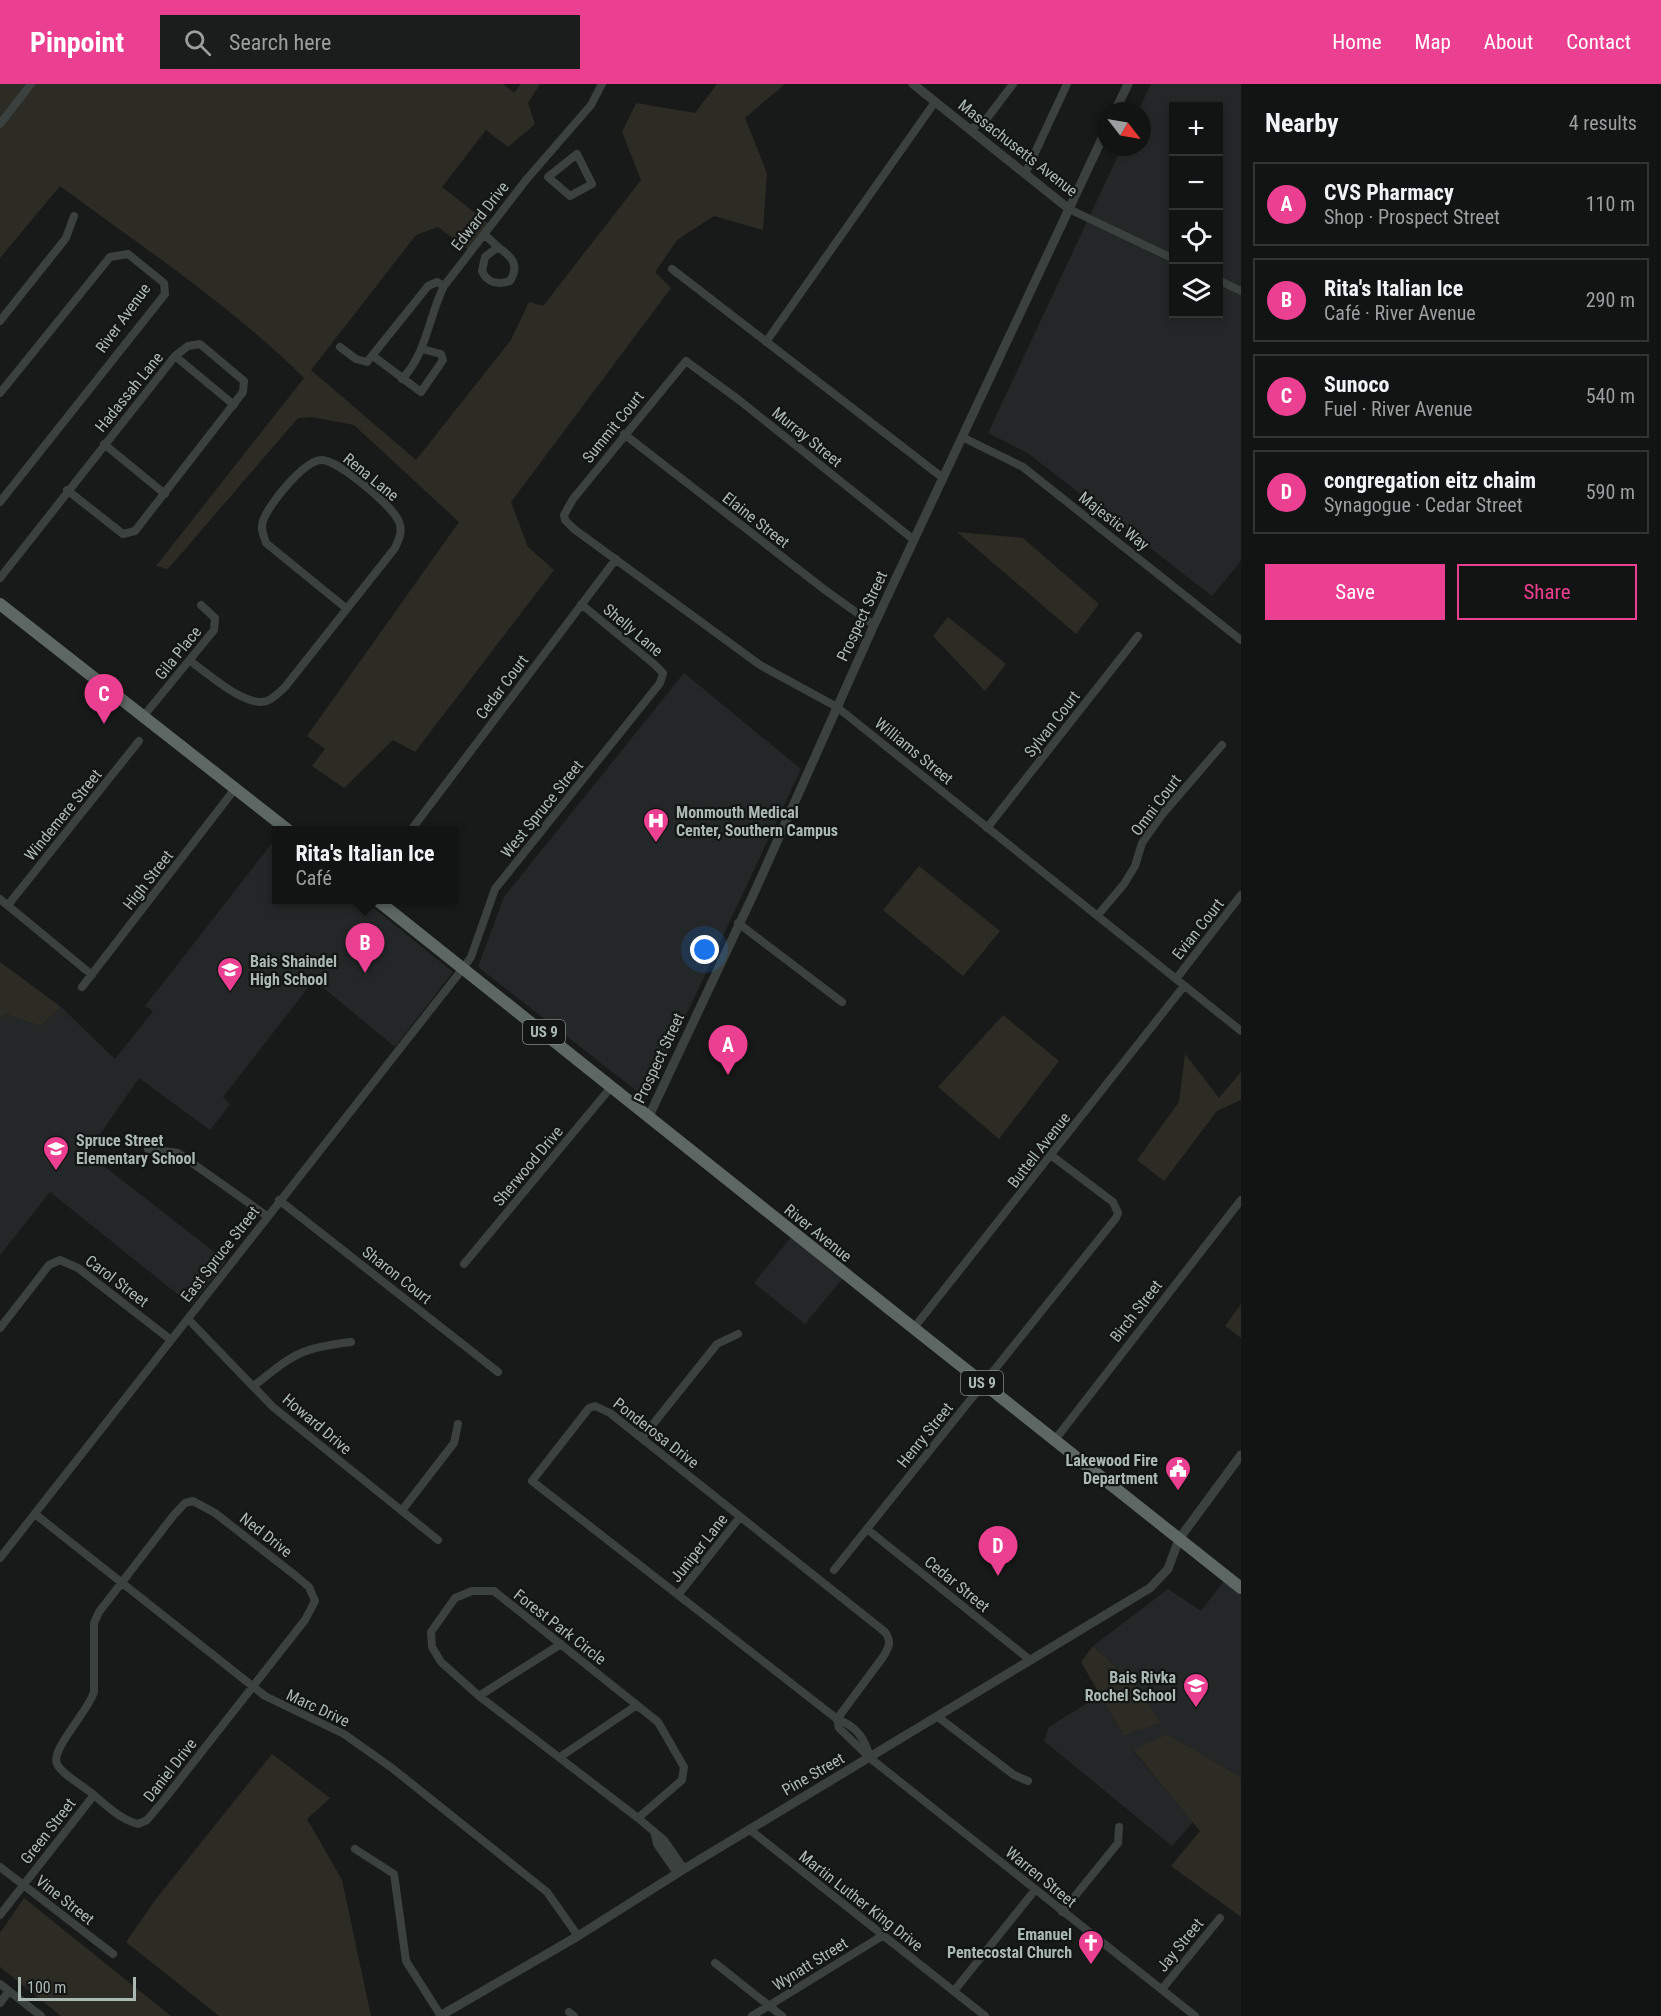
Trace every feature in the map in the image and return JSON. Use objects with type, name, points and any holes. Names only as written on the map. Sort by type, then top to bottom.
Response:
[{"type":"highway","points":[[0,604],[281,826]]},
{"type":"highway","name":"River Avenue","points":[[382,904],[983,1385],[1241,1588]]},
{"type":"street","points":[[0,124],[31,84]]},
{"type":"street","name":"Edward Drive","points":[[402,379],[416,365],[436,302],[444,286],[536,168],[591,105],[602,84]]},
{"type":"street","name":"Massachusetts Avenue","points":[[913,84],[1069,209],[1169,257]]},
{"type":"street","points":[[970,130],[988,117],[1013,84]]},
{"type":"street","points":[[1025,174],[1067,84]]},
{"type":"street","points":[[1119,102],[1128,84]]},
{"type":"street","points":[[766,342],[935,102]]},
{"type":"street","name":"Prospect Street","points":[[649,1116],[874,625],[1097,149]]},
{"type":"street","points":[[536,168],[570,195],[592,184],[576,154],[548,177]]},
{"type":"street","points":[[0,321],[66,238],[74,216]]},
{"type":"street","points":[[484,234],[513,258],[515,273],[510,281],[502,284],[490,281],[482,271],[485,257],[498,247]]},
{"type":"street","name":"River Avenue","points":[[0,393],[110,257],[128,254],[164,283],[165,294],[0,502]]},
{"type":"street","points":[[672,269],[943,478]]},
{"type":"street","points":[[340,347],[363,363],[373,356],[428,286],[437,282],[444,286]]},
{"type":"street","points":[[1223,282],[1241,291]]},
{"type":"street","name":"Hadassah Lane","points":[[0,578],[67,490],[175,356],[188,346],[200,345],[244,381],[243,392],[234,405],[135,531],[123,534],[67,490]]},
{"type":"street","points":[[373,356],[421,392],[443,360],[441,354],[422,349]]},
{"type":"street","name":"Hadassah Lane","points":[[175,356],[234,405]]},
{"type":"street","name":"Murray Street","points":[[681,364],[686,362],[692,364],[914,540]]},
{"type":"street","name":"Summit Court","points":[[567,509],[681,364]]},
{"type":"street","name":"Elaine Street","points":[[624,434],[825,590],[874,625]]},
{"type":"street","name":"Majestic Way","points":[[962,437],[1023,466],[1241,640]]},
{"type":"street","name":"Hadassah Lane","points":[[104,444],[165,494]]},
{"type":"street","name":"Rena Lane","points":[[190,661],[239,696],[251,702],[266,701],[285,687],[347,609],[395,548],[401,536],[400,523],[394,512],[340,466],[321,460],[305,466],[294,478],[266,515],[262,522],[262,533],[267,543],[347,609]]},
{"type":"street","name":"Williams Street","points":[[567,509],[565,520],[760,665],[837,707],[1241,1031]]},
{"type":"street","name":"Cedar Court","points":[[415,826],[616,559]]},
{"type":"street","name":"Shelly Lane","points":[[581,604],[654,664],[663,673],[663,678]]},
{"type":"street","name":"Gila Place","points":[[142,718],[214,630],[215,618],[201,605]]},
{"type":"street","name":"Sylvan Court","points":[[987,828],[1138,636]]},
{"type":"street","name":"West Spruce Street","points":[[464,968],[471,957],[495,889],[663,678]]},
{"type":"street","name":"Windemere Street","points":[[8,905],[139,741]]},
{"type":"street","name":"Omni Court","points":[[1098,915],[1124,884],[1135,866],[1142,843],[1161,816],[1222,745]]},
{"type":"street","name":"High Street","points":[[82,987],[234,790]]},
{"type":"street","name":"Evian Court","points":[[1176,978],[1241,895]]},
{"type":"street","points":[[0,899],[92,975]]},
{"type":"street","points":[[738,923],[842,1002]]},
{"type":"street","name":"East Spruce Street","points":[[0,1558],[279,1200],[464,968]]},
{"type":"street","name":"Buttell Avenue","points":[[913,1329],[1052,1156],[1184,986]]},
{"type":"street","name":"Sherwood Drive","points":[[464,1264],[612,1086]]},
{"type":"street","points":[[148,1149],[178,1153],[267,1216]]},
{"type":"street","name":"Henry Street","points":[[834,1570],[1116,1218],[1118,1213],[1113,1202],[1052,1156]]},
{"type":"street","name":"Sharon Court","points":[[279,1200],[498,1372]]},
{"type":"street","name":"Birch Street","points":[[1054,1441],[1241,1200]]},
{"type":"street","name":"Carol Street","points":[[0,1328],[49,1265],[60,1260],[78,1268],[171,1340]]},
{"type":"street","name":"Howard Drive","points":[[188,1319],[255,1385],[273,1407],[403,1509],[438,1540]]},
{"type":"street","points":[[642,1438],[717,1344],[738,1334]]},
{"type":"street","points":[[255,1385],[293,1355],[314,1346],[351,1342]]},
{"type":"street","name":"Ponderosa Drive","points":[[837,1719],[883,1657],[890,1639],[885,1632],[642,1438],[601,1407],[589,1408],[532,1481],[837,1719],[839,1728],[870,1758]]},
{"type":"street","points":[[403,1509],[454,1443],[458,1424]]},
{"type":"street","name":"Pine Street","points":[[441,2016],[578,1936],[749,1829],[1150,1588],[1168,1569],[1179,1539],[1241,1455]]},
{"type":"street","name":"Ned Drive","points":[[121,1581],[184,1503],[193,1501],[215,1512],[296,1576],[314,1595],[313,1608],[252,1687]]},
{"type":"street","name":"Marc Drive","points":[[35,1514],[252,1687],[278,1705],[344,1734],[392,1768],[547,1892],[578,1936]]},
{"type":"street","name":"Juniper Lane","points":[[678,1595],[740,1517]]},
{"type":"street","name":"Cedar Street","points":[[867,1529],[1030,1660]]},
{"type":"street","name":"Daniel Drive","points":[[121,1581],[107,1599],[94,1623],[94,1692],[91,1703],[60,1746],[56,1760],[59,1767],[127,1821],[138,1824],[147,1820],[252,1687]]},
{"type":"street","name":"Forest Park Circle","points":[[638,1818],[682,1780],[684,1767],[658,1722],[494,1592],[472,1591],[455,1598],[431,1632],[432,1647],[441,1662],[479,1696],[664,1840],[680,1871]]},
{"type":"street","points":[[479,1696],[561,1644]]},
{"type":"street","points":[[560,1757],[637,1705]]},
{"type":"street","points":[[938,1717],[1014,1775],[1028,1781]]},
{"type":"street","name":"Warren Street","points":[[870,1758],[1196,2016]]},
{"type":"street","name":"Green Street","points":[[0,1915],[94,1795]]},
{"type":"street","points":[[1062,1912],[1118,1842],[1119,1827]]},
{"type":"street","name":"Martin Luther King Drive","points":[[749,1829],[986,2016]]},
{"type":"street","points":[[355,1849],[394,1874],[406,1961],[441,2016]]},
{"type":"street","name":"Vine Street","points":[[0,1867],[113,1954]]},
{"type":"street","points":[[954,1991],[1035,1890]]},
{"type":"street","name":"Jay Street","points":[[1162,1989],[1220,1918]]},
{"type":"street","name":"Wynatt Street","points":[[752,2016],[882,1936]]},
{"type":"street","points":[[715,1963],[782,2016]]},
{"type":"street","points":[[0,1984],[41,2016]]},
{"type":"street","points":[[0,2003],[9,1991]]},
{"type":"shaded area","points":[[0,84],[503,84],[514,93],[521,84],[540,84],[528,103],[535,124],[508,147],[486,130],[442,187],[493,227],[473,253],[438,227],[416,235],[311,370],[416,460],[511,340],[529,302],[543,306],[641,180],[622,132],[636,103],[695,113],[717,84],[785,84],[745,118],[767,173],[763,230],[714,216],[677,240],[655,272],[671,288],[511,502],[528,547],[554,570],[415,752],[393,740],[344,788],[312,766],[325,749],[307,736],[459,522],[354,425],[312,417],[298,418],[168,569],[156,566],[304,378],[276,351],[216,301],[60,186],[0,258]]},
{"type":"shaded area","points":[[1151,84],[1241,84],[1241,561],[1212,596],[1029,454],[988,433],[1118,156],[1151,156],[1151,102],[1142,102]]},
{"type":"shaded area","points":[[957,532],[1023,538],[1099,604],[1076,634]]},
{"type":"shaded area","points":[[948,617],[1006,664],[985,691],[933,636]]},
{"type":"shaded area","name":"Monmouth Medical Center, Southern Campus","points":[[684,673],[801,769],[647,1099],[478,967],[504,897]]},
{"type":"shaded area","points":[[272,843],[272,904],[369,904],[453,972],[395,1047],[314,980],[223,1097],[230,1104],[210,1130],[139,1078],[87,1153],[226,1261],[191,1305],[50,1192],[0,1255],[0,1019],[6,1014],[41,1026],[61,1007],[115,1059],[153,1011],[145,1006]]},
{"type":"shaded area","points":[[919,866],[1000,931],[963,976],[883,910]]},
{"type":"shaded area","points":[[0,962],[61,1007],[41,1026],[6,1014],[0,1019]]},
{"type":"shaded area","points":[[1003,1015],[1059,1061],[999,1139],[938,1087]]},
{"type":"shaded area","points":[[1185,1054],[1219,1098],[1241,1072],[1241,1100],[1217,1111],[1164,1181],[1137,1160],[1179,1102]]},
{"type":"shaded area","points":[[791,1237],[843,1278],[805,1324],[754,1283]]},
{"type":"shaded area","points":[[1241,1304],[1241,1338],[1225,1326]]},
{"type":"shaded area","name":"Bais Rivka Rochel School","points":[[1224,1581],[1241,1594],[1241,1777],[1167,1734],[1133,1751],[1193,1822],[1172,1846],[1044,1741],[1049,1727],[1100,1695],[1124,1736],[1161,1723],[1138,1688],[1093,1646],[1168,1589],[1201,1611]]},
{"type":"shaded area","points":[[1093,1646],[1138,1688],[1161,1723],[1124,1736],[1081,1662]]},
{"type":"shaded area","points":[[1167,1734],[1241,1777],[1241,1917],[1171,1866],[1200,1831],[1133,1750]]},
{"type":"shaded area","points":[[272,1754],[330,1798],[307,1819],[342,1880],[371,2016],[219,2016],[126,1942],[156,1899]]},
{"type":"shaded area","points":[[24,1898],[171,2016],[61,2016],[0,1967],[0,1933]]},
{"type":"place","name":"Sunoco","points":[[104,724]]},
{"type":"place","name":"Monmouth Medical Center, Southern Campus","points":[[656,844]]},
{"type":"place","name":"Rita's Italian Ice","points":[[365,973]]},
{"type":"place","name":"Bais Shaindel High School","points":[[230,993]]},
{"type":"place","name":"CVS Pharmacy","points":[[728,1075]]},
{"type":"place","name":"Spruce Street Elementary School","points":[[56,1172]]},
{"type":"place","name":"Lakewood Fire Department","points":[[1178,1492]]},
{"type":"place","name":"congregation eitz chaim","points":[[998,1576]]},
{"type":"place","name":"Bais Rivka Rochel School","points":[[1196,1709]]},
{"type":"place","name":"Emanuel Pentecostal Church","points":[[1091,1966]]}]
